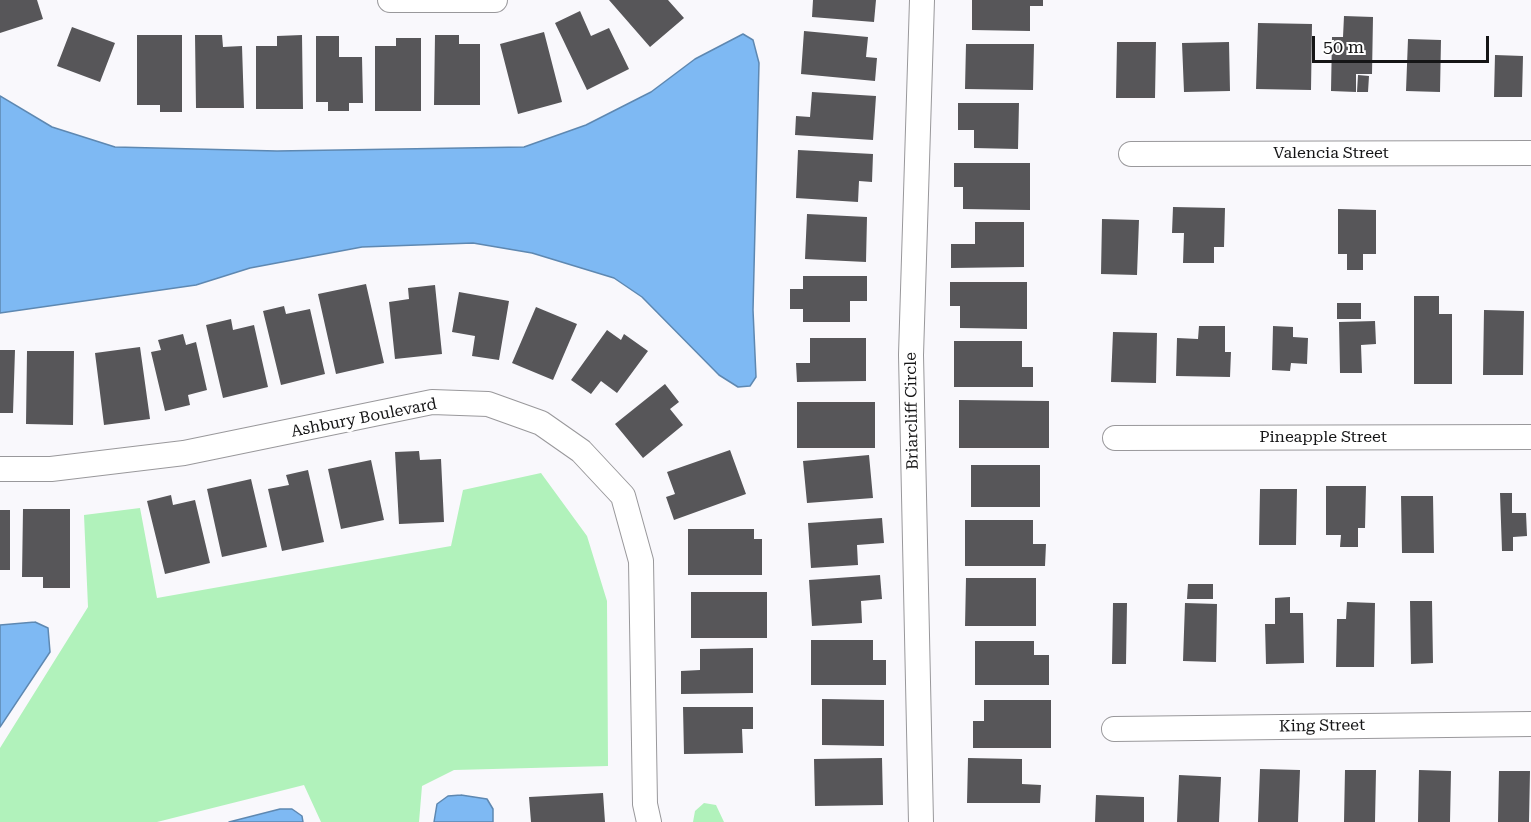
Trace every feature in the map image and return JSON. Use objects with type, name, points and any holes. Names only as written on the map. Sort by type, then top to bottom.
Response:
[{"type":"street","points":[[390,0],[495,0]]},
{"type":"street","name":"Briarcliff Circle","points":[[921,822],[911,355],[922,0]]},
{"type":"street","name":"Valencia Street","points":[[1131,154],[1531,153]]},
{"type":"street","name":"Ashbury Boulevard","points":[[0,469],[51,469],[184,453],[432,402],[488,404],[541,423],[581,451],[623,496],[641,561],[645,804],[650,822]]},
{"type":"street","name":"Pineapple Street","points":[[1115,438],[1531,437]]},
{"type":"street","name":"King Street","points":[[1114,729],[1531,724]]},
{"type":"green space","points":[[541,473],[587,536],[607,601],[608,766],[454,770],[422,786],[419,822],[321,822],[304,785],[157,822],[0,822],[0,748],[88,607],[84,515],[140,508],[157,598],[451,546],[463,490]]},
{"type":"green space","points":[[704,803],[716,805],[724,822],[693,822],[695,811]]},
{"type":"water","points":[[743,34],[753,40],[759,63],[753,310],[756,377],[750,386],[738,387],[719,375],[642,297],[614,278],[532,253],[473,243],[362,247],[250,268],[196,285],[0,313],[0,96],[52,127],[115,147],[277,151],[524,147],[586,125],[651,92],[695,59]]},
{"type":"water","points":[[35,622],[48,628],[50,652],[0,727],[0,625]]},
{"type":"water","points":[[461,795],[487,799],[493,809],[493,822],[434,822],[437,804],[448,796]]},
{"type":"water","points":[[280,809],[292,809],[302,816],[303,822],[229,822]]},
{"type":"building","points":[[0,0],[37,0],[43,19],[0,33]]},
{"type":"building","points":[[609,0],[668,0],[684,18],[650,47]]},
{"type":"building","points":[[813,0],[876,0],[874,22],[812,17]]},
{"type":"building","points":[[972,0],[1043,0],[1043,6],[1030,6],[1030,31],[972,30]]},
{"type":"building","points":[[580,11],[591,36],[609,28],[629,69],[587,90],[555,23]]},
{"type":"building","points":[[1344,16],[1373,17],[1372,74],[1356,74],[1356,92],[1331,91],[1332,37],[1343,37]]},
{"type":"building","points":[[1258,23],[1312,24],[1311,90],[1256,89]]},
{"type":"building","points":[[72,27],[115,43],[100,82],[57,66]]},
{"type":"building","points":[[804,31],[868,37],[866,57],[877,58],[875,81],[801,74]]},
{"type":"building","points":[[544,32],[562,102],[518,114],[500,44]]},
{"type":"building","points":[[137,35],[182,35],[182,112],[160,112],[160,105],[137,105]]},
{"type":"building","points":[[195,35],[222,35],[223,47],[242,46],[244,108],[196,108]]},
{"type":"building","points":[[302,35],[303,109],[256,109],[256,46],[277,46],[277,36]]},
{"type":"building","points":[[435,35],[459,35],[459,44],[480,44],[480,105],[434,105]]},
{"type":"building","points":[[316,36],[339,36],[339,57],[362,57],[363,103],[349,103],[349,111],[328,111],[328,102],[316,102]]},
{"type":"building","points":[[396,38],[421,38],[421,111],[375,111],[375,46],[396,46]]},
{"type":"building","points":[[1408,39],[1441,40],[1440,92],[1406,91]]},
{"type":"building","points":[[1117,42],[1156,42],[1155,98],[1116,98]]},
{"type":"building","points":[[1229,42],[1230,91],[1184,92],[1182,43]]},
{"type":"building","points":[[966,44],[1034,44],[1033,90],[965,89]]},
{"type":"building","points":[[1495,55],[1523,56],[1522,97],[1494,97]]},
{"type":"building","points":[[1358,75],[1369,76],[1368,92],[1357,92]]},
{"type":"building","points":[[812,92],[876,96],[873,140],[795,135],[796,116],[810,117]]},
{"type":"building","points":[[958,103],[1019,103],[1018,149],[974,148],[974,130],[958,130]]},
{"type":"building","points":[[798,150],[873,154],[872,182],[859,181],[858,202],[796,198]]},
{"type":"building","points":[[954,163],[1030,163],[1030,210],[963,209],[963,187],[954,187]]},
{"type":"building","points":[[1173,207],[1225,208],[1224,247],[1214,247],[1214,263],[1183,263],[1184,233],[1172,233]]},
{"type":"building","points":[[1338,209],[1376,210],[1376,254],[1363,254],[1363,270],[1347,270],[1347,254],[1338,254]]},
{"type":"building","points":[[807,214],[867,217],[866,262],[805,259]]},
{"type":"building","points":[[1102,219],[1139,220],[1137,275],[1101,274]]},
{"type":"building","points":[[975,222],[1024,222],[1024,267],[951,268],[951,244],[975,244]]},
{"type":"building","points":[[803,276],[867,276],[867,301],[850,301],[850,322],[803,322],[803,309],[790,309],[790,289],[803,289]]},
{"type":"building","points":[[950,282],[1027,282],[1027,329],[960,328],[960,306],[950,306]]},
{"type":"building","points":[[366,284],[384,363],[336,374],[318,294]]},
{"type":"building","points":[[435,285],[442,354],[395,359],[389,302],[409,299],[408,288]]},
{"type":"building","points":[[459,292],[509,301],[499,360],[472,356],[475,336],[452,332]]},
{"type":"building","points":[[1414,296],[1439,296],[1439,314],[1452,314],[1452,384],[1414,384]]},
{"type":"building","points":[[1337,303],[1361,303],[1361,319],[1337,319]]},
{"type":"building","points":[[284,306],[286,314],[310,309],[325,374],[281,385],[263,311]]},
{"type":"building","points":[[536,307],[577,324],[553,380],[512,363]]},
{"type":"building","points":[[1484,310],[1524,311],[1523,375],[1483,375]]},
{"type":"building","points":[[231,319],[233,330],[254,325],[268,387],[223,398],[206,325]]},
{"type":"building","points":[[1375,321],[1376,344],[1361,345],[1362,373],[1340,373],[1339,322]]},
{"type":"building","points":[[1199,326],[1225,326],[1225,352],[1231,352],[1230,377],[1176,376],[1177,338],[1198,339]]},
{"type":"building","points":[[1273,326],[1293,327],[1293,337],[1308,338],[1307,364],[1291,363],[1290,371],[1272,370]]},
{"type":"building","points":[[607,330],[621,340],[624,334],[648,351],[617,393],[601,381],[591,394],[571,380]]},
{"type":"building","points":[[1113,332],[1157,333],[1156,383],[1111,382]]},
{"type":"building","points":[[183,334],[186,345],[196,342],[207,390],[188,395],[190,405],[165,411],[151,352],[161,350],[158,340]]},
{"type":"building","points":[[810,338],[866,338],[866,381],[797,382],[796,363],[810,363]]},
{"type":"building","points":[[954,341],[1022,341],[1022,367],[1033,367],[1033,387],[954,387]]},
{"type":"building","points":[[140,347],[150,419],[104,425],[95,353]]},
{"type":"building","points":[[0,350],[15,350],[13,413],[0,413]]},
{"type":"building","points":[[27,351],[74,351],[73,425],[26,424]]},
{"type":"building","points":[[665,384],[679,402],[670,409],[683,425],[643,458],[615,424]]},
{"type":"building","points":[[959,400],[1049,401],[1049,448],[959,448]]},
{"type":"building","points":[[797,402],[875,402],[875,448],[797,448]]},
{"type":"building","points":[[730,450],[746,494],[674,520],[666,497],[675,494],[667,472]]},
{"type":"building","points":[[419,451],[420,460],[441,459],[444,522],[399,524],[395,452]]},
{"type":"building","points":[[869,455],[873,498],[807,503],[803,461]]},
{"type":"building","points":[[371,460],[384,520],[341,529],[328,469]]},
{"type":"building","points":[[971,465],[1040,465],[1040,507],[971,507]]},
{"type":"building","points":[[308,470],[324,542],[282,551],[268,489],[289,485],[286,475]]},
{"type":"building","points":[[251,479],[267,547],[222,557],[207,489]]},
{"type":"building","points":[[1326,486],[1366,486],[1365,528],[1358,528],[1358,547],[1340,547],[1341,535],[1326,535]]},
{"type":"building","points":[[1260,489],[1297,489],[1296,545],[1259,545]]},
{"type":"building","points":[[1500,493],[1512,493],[1512,513],[1526,513],[1527,536],[1513,537],[1513,551],[1502,551]]},
{"type":"building","points":[[171,495],[173,505],[195,500],[210,563],[165,574],[147,501]]},
{"type":"building","points":[[1401,496],[1433,496],[1434,553],[1402,553]]},
{"type":"building","points":[[23,509],[70,509],[70,588],[43,588],[43,577],[22,577]]},
{"type":"building","points":[[0,510],[10,510],[10,570],[0,570]]},
{"type":"building","points":[[882,518],[884,543],[857,545],[858,565],[811,568],[808,523]]},
{"type":"building","points":[[965,520],[1033,520],[1033,544],[1046,544],[1045,566],[965,566]]},
{"type":"building","points":[[688,529],[754,529],[754,539],[762,539],[762,575],[688,575]]},
{"type":"building","points":[[880,575],[882,599],[861,601],[862,623],[812,626],[809,580]]},
{"type":"building","points":[[966,578],[1036,578],[1036,626],[965,626]]},
{"type":"building","points":[[1188,584],[1213,584],[1213,599],[1187,599]]},
{"type":"building","points":[[691,592],[767,592],[767,638],[691,638]]},
{"type":"building","points":[[1290,597],[1290,613],[1303,613],[1304,663],[1266,664],[1265,624],[1275,624],[1275,598]]},
{"type":"building","points":[[1410,601],[1432,601],[1433,663],[1411,664]]},
{"type":"building","points":[[1347,602],[1375,603],[1374,667],[1336,667],[1337,619],[1346,619]]},
{"type":"building","points":[[1113,603],[1127,603],[1126,664],[1112,664]]},
{"type":"building","points":[[1185,603],[1217,604],[1216,662],[1183,661]]},
{"type":"building","points":[[811,640],[873,640],[873,660],[886,660],[886,685],[811,685]]},
{"type":"building","points":[[975,641],[1034,641],[1034,655],[1049,655],[1049,685],[975,685]]},
{"type":"building","points":[[753,648],[753,693],[681,694],[681,671],[700,670],[700,649]]},
{"type":"building","points":[[822,699],[884,700],[884,746],[822,745]]},
{"type":"building","points":[[984,700],[1051,700],[1051,748],[973,748],[973,721],[984,721]]},
{"type":"building","points":[[683,707],[753,707],[753,729],[742,729],[743,753],[684,754]]},
{"type":"building","points":[[882,758],[883,805],[815,806],[814,759]]},
{"type":"building","points":[[968,758],[1022,759],[1022,784],[1041,785],[1040,803],[967,803]]},
{"type":"building","points":[[1260,769],[1300,770],[1298,822],[1258,822]]},
{"type":"building","points":[[1345,770],[1376,770],[1375,822],[1344,822]]},
{"type":"building","points":[[1419,770],[1451,771],[1450,822],[1418,822]]},
{"type":"building","points":[[1499,771],[1530,771],[1529,822],[1498,822]]},
{"type":"building","points":[[1179,775],[1221,777],[1219,822],[1177,822]]},
{"type":"building","points":[[603,793],[605,822],[531,822],[529,797]]},
{"type":"building","points":[[1096,795],[1144,797],[1144,822],[1095,822]]}]
